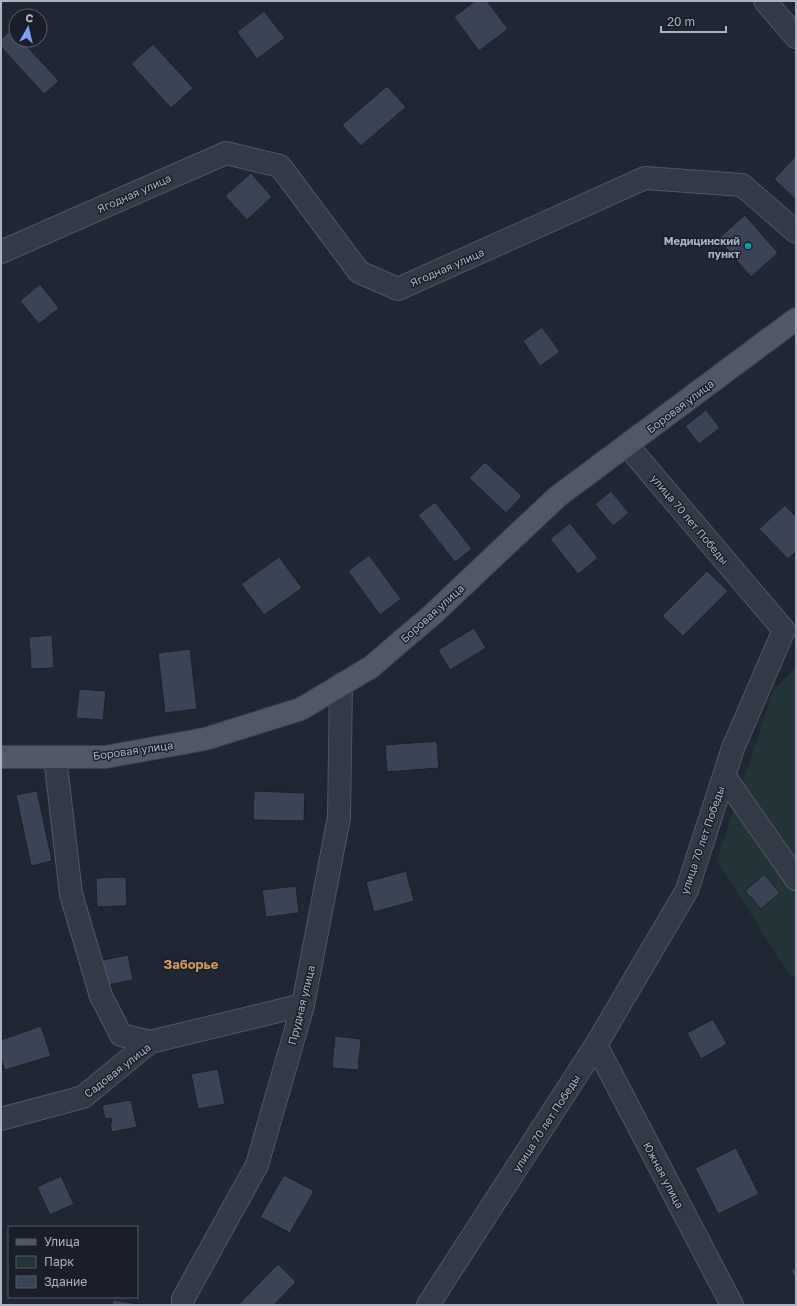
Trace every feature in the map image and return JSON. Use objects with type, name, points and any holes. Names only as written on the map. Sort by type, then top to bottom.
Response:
[{"type":"main road","name":"Боровая улица","points":[[1,757],[105,756],[205,738],[302,709],[371,666],[433,614],[557,497],[796,320]]},
{"type":"street","points":[[765,1],[796,37]]},
{"type":"street","name":"Ягодная улица","points":[[1,252],[226,153],[280,166],[359,272],[398,289],[645,178],[742,185],[796,232]]},
{"type":"street","name":"улица 70 лет Победы","points":[[428,1305],[596,1045],[686,890],[733,748],[784,630],[627,445]]},
{"type":"street","name":"Прудная улица","points":[[183,1305],[183,1299],[257,1165],[303,1005],[339,818],[341,685]]},
{"type":"street","points":[[55,757],[71,894],[101,996],[121,1035],[150,1042]]},
{"type":"street","points":[[724,776],[796,879]]},
{"type":"street","name":"Садовая улица","points":[[1,1119],[83,1097],[150,1042],[303,1005]]},
{"type":"street","name":"Южная улица","points":[[596,1045],[732,1305]]},
{"type":"green space","points":[[796,667],[796,978],[790,976],[717,860],[774,689]]},
{"type":"building","points":[[475,1],[487,1],[508,29],[479,51],[454,17]]},
{"type":"building","points":[[264,11],[285,38],[257,59],[237,32]]},
{"type":"building","points":[[8,33],[8,48],[28,48],[59,81],[44,94],[1,47],[1,39]]},
{"type":"building","points":[[153,44],[193,88],[171,108],[131,64]]},
{"type":"building","points":[[387,86],[406,107],[361,146],[342,125]]},
{"type":"building","points":[[796,156],[796,200],[774,179]]},
{"type":"building","points":[[251,173],[272,197],[247,220],[225,196]]},
{"type":"building","name":"Медицинский пункт","points":[[745,215],[778,253],[751,277],[718,239]]},
{"type":"building","points":[[40,284],[59,308],[39,324],[20,301]]},
{"type":"building","points":[[542,327],[560,352],[540,366],[523,341]]},
{"type":"building","points":[[706,410],[720,428],[699,444],[685,426]]},
{"type":"building","points":[[485,462],[522,496],[506,513],[469,478]]},
{"type":"building","points":[[611,491],[629,513],[613,526],[595,504]]},
{"type":"building","points":[[435,502],[472,549],[455,562],[418,515]]},
{"type":"building","points":[[785,505],[796,517],[796,551],[788,559],[759,529]]},
{"type":"building","points":[[570,523],[598,558],[578,574],[550,539]]},
{"type":"building","points":[[369,555],[401,599],[380,615],[348,571]]},
{"type":"building","points":[[279,557],[302,588],[264,615],[241,584]]},
{"type":"building","points":[[707,571],[728,591],[683,636],[662,616]]},
{"type":"building","points":[[474,628],[486,648],[450,670],[438,650]]},
{"type":"building","points":[[52,635],[54,668],[31,669],[29,637]]},
{"type":"building","points":[[190,649],[197,709],[165,713],[158,653]]},
{"type":"building","points":[[79,689],[106,691],[103,720],[76,718]]},
{"type":"building","points":[[437,741],[439,768],[387,772],[385,745]]},
{"type":"building","points":[[37,791],[52,861],[31,866],[16,795]]},
{"type":"building","points":[[254,791],[305,793],[304,821],[253,820]]},
{"type":"building","points":[[406,871],[414,901],[374,912],[366,882]]},
{"type":"building","points":[[764,874],[780,893],[761,909],[745,891]]},
{"type":"building","points":[[126,877],[127,906],[97,907],[96,878]]},
{"type":"building","points":[[296,886],[299,913],[266,917],[262,890]]},
{"type":"building","points":[[128,955],[133,980],[107,985],[102,960]]},
{"type":"building","points":[[713,1019],[727,1044],[701,1059],[687,1033]]},
{"type":"building","points":[[41,1026],[51,1056],[5,1070],[1,1058],[1,1040]]},
{"type":"building","points":[[335,1036],[361,1039],[358,1070],[332,1068]]},
{"type":"building","points":[[218,1069],[225,1104],[198,1109],[191,1074]]},
{"type":"building","points":[[131,1100],[137,1127],[112,1132],[110,1123],[112,1123],[111,1118],[105,1119],[102,1105]]},
{"type":"building","points":[[736,1148],[759,1194],[718,1214],[695,1168]]},
{"type":"building","points":[[284,1175],[314,1191],[290,1233],[260,1217]]},
{"type":"building","points":[[61,1176],[74,1204],[50,1215],[37,1187]]},
{"type":"building","points":[[278,1264],[296,1282],[274,1305],[238,1305]]},
{"type":"building","points":[[796,1268],[796,1280],[791,1270]]},
{"type":"building","points":[[113,1300],[138,1304],[138,1305],[112,1305]]},
{"type":"place","name":"Медицинский пункт","points":[[748,246]]},
{"type":"district","name":"Заборье","points":[[191,964]]}]
